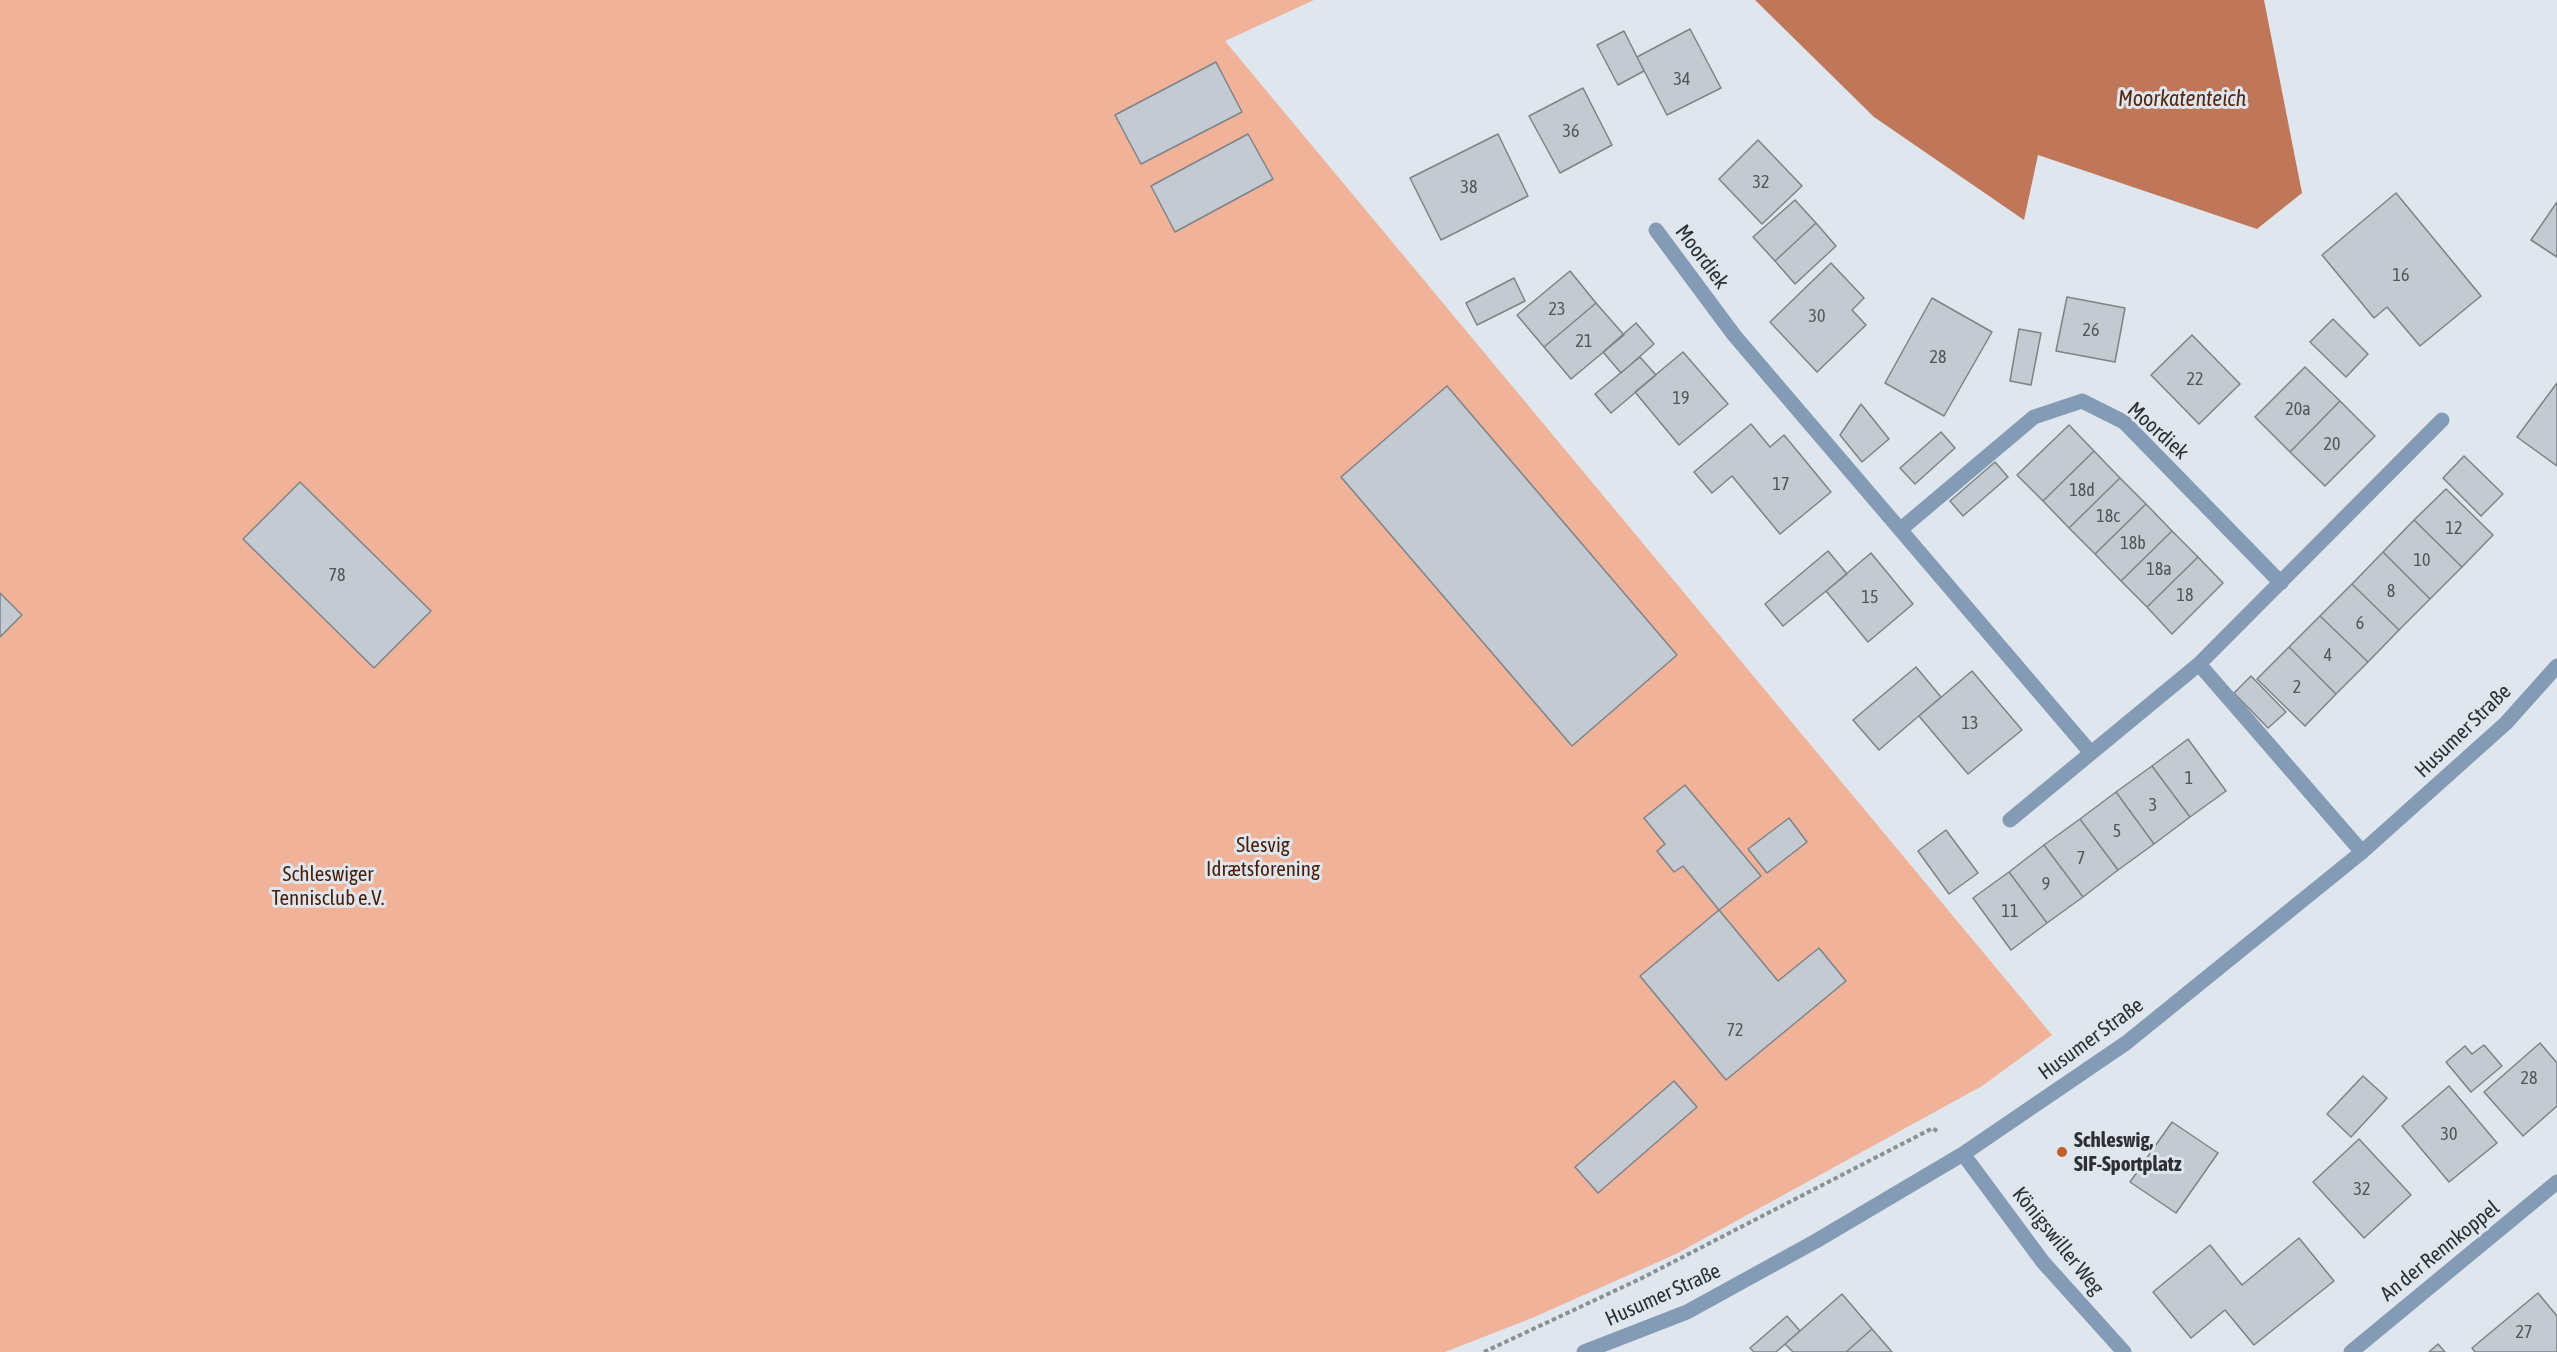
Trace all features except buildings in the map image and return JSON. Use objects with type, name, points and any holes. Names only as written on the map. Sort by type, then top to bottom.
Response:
[{"type":"street","name":"Moordiek","points":[[1656,230],[1734,334],[2091,753]]},
{"type":"street","name":"Moordiek","points":[[1901,529],[2034,417],[2082,401],[2124,422],[2281,583]]},
{"type":"street","points":[[2010,820],[2199,664],[2442,420]]},
{"type":"street","points":[[2199,664],[2362,852]]},
{"type":"street","name":"Husumer Straße","points":[[1584,1352],[1687,1312],[1816,1241],[1963,1154],[2126,1043],[2362,852],[2506,723],[2557,666]]},
{"type":"street","name":"Königswiller Weg","points":[[1963,1154],[2043,1262],[2124,1352]]},
{"type":"street","name":"An der Rennkoppel","points":[[2351,1352],[2557,1182]]},
{"type":"path","points":[[1484,1352],[1642,1278],[1933,1128]]},
{"type":"green space","name":"Slesvig Idrætsforening","points":[[0,0],[1314,0],[1225,41],[2052,1035],[1982,1086],[1676,1254],[1532,1318],[1445,1352],[0,1352]]},
{"type":"water","name":"Moorkatenteich","points":[[1755,0],[2264,0],[2302,193],[2257,229],[2038,155],[2024,220],[1874,117]]},
{"type":"place","name":"Schleswig, SIF-Sportplatz","points":[[2062,1152]]},
{"type":"park label","name":"Schleswiger Tennisclub e.V.","points":[[328,886]]}]
